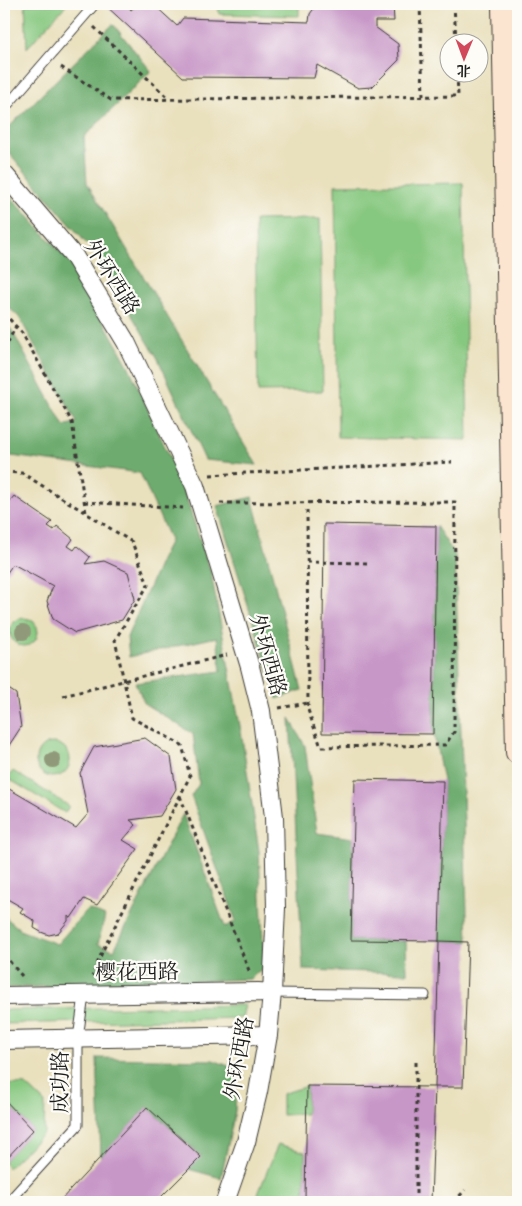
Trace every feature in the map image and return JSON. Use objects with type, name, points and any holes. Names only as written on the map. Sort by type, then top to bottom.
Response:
[{"type":"street","points":[[504,4],[518,752]]},
{"type":"street","name":"外环西路","points":[[4,174],[74,256],[126,342],[190,476],[201,506],[261,711],[274,817],[276,908],[265,993],[268,1035],[258,1092],[246,1142],[225,1202]]},
{"type":"street","name":"樱花西路","points":[[4,996],[265,993]]},
{"type":"street","points":[[4,1040],[268,1035]]},
{"type":"lane","points":[[4,109],[95,4]]},
{"type":"lane","points":[[265,993],[425,995]]},
{"type":"lane","name":"成功路","points":[[8,1202],[78,1125],[78,1038],[84,996]]},
{"type":"path","points":[[420,4],[423,96]]},
{"type":"path","points":[[454,4],[455,32]]},
{"type":"path","points":[[84,17],[169,100]]},
{"type":"path","points":[[48,58],[110,100],[458,96],[457,82]]},
{"type":"path","points":[[4,313],[22,333],[72,422],[86,513]]},
{"type":"path","points":[[4,350],[16,326]]},
{"type":"path","points":[[190,476],[452,462]]},
{"type":"path","points":[[4,472],[22,473],[132,542],[148,585],[115,640],[132,718],[182,746],[190,776],[103,950],[84,996]]},
{"type":"path","points":[[84,502],[201,506],[455,502],[454,732],[445,745],[321,747],[308,710],[307,507]]},
{"type":"path","points":[[308,562],[371,563]]},
{"type":"path","points":[[63,696],[245,651]]},
{"type":"path","points":[[261,711],[308,703]]},
{"type":"path","points":[[180,796],[265,993]]},
{"type":"path","points":[[416,1061],[416,1202]]},
{"type":"path","points":[[454,1202],[465,1190]]},
{"type":"green space","points":[[25,4],[67,4],[27,48]]},
{"type":"green space","points":[[218,4],[299,4],[299,16],[219,14]]},
{"type":"green space","points":[[113,24],[151,71],[84,137],[87,183],[257,465],[205,460],[157,357],[92,250],[4,147],[4,132]]},
{"type":"green space","points":[[463,183],[468,440],[338,437],[335,185]]},
{"type":"green space","points":[[4,189],[72,265],[128,365],[180,480],[211,573],[241,731],[259,851],[264,967],[250,979],[4,988],[4,916],[22,931],[57,944],[88,909],[105,916],[98,944],[114,950],[183,814],[225,927],[236,921],[191,796],[199,784],[193,734],[145,704],[135,683],[221,671],[217,637],[129,657],[127,637],[170,540],[140,473],[4,455],[4,322],[11,329],[64,426],[77,422],[19,317],[4,303]]},
{"type":"green space","points":[[320,219],[323,391],[258,392],[255,220]]},
{"type":"green space","points":[[252,497],[302,690],[277,699],[217,506]]},
{"type":"green space","points":[[436,526],[455,555],[468,942],[439,941],[443,781],[433,729]]},
{"type":"green space","points":[[24,618],[34,622],[38,632],[34,642],[24,646],[14,642],[10,632],[14,622]]},
{"type":"green space","points":[[290,718],[305,746],[317,833],[353,838],[351,940],[406,941],[407,973],[303,970]]},
{"type":"green space","points":[[53,743],[60,744],[65,748],[69,753],[69,767],[65,772],[60,776],[53,777],[46,776],[41,772],[37,767],[36,760],[37,753],[41,748],[46,744]]},
{"type":"green space","points":[[13,771],[69,806],[65,813],[7,778]]},
{"type":"green space","points":[[245,1005],[242,1018],[4,1024],[4,1010]]},
{"type":"green space","points":[[97,1058],[213,1060],[237,1069],[235,1111],[221,1178],[188,1169],[201,1156],[147,1107],[101,1157]]},
{"type":"green space","points":[[4,1084],[26,1085],[45,1103],[44,1133],[8,1168],[4,1161],[33,1130],[4,1099]]},
{"type":"green space","points":[[307,1086],[306,1114],[282,1115],[282,1094]]},
{"type":"green space","points":[[278,1144],[305,1152],[305,1200],[431,1202],[323,1202],[256,1199]]},
{"type":"building","points":[[104,4],[125,4],[131,10],[138,4],[153,4],[177,26],[183,18],[309,22],[310,14],[317,4],[393,4],[394,21],[375,21],[375,27],[398,44],[399,60],[372,87],[358,88],[317,65],[314,78],[183,77]]},
{"type":"building","points":[[14,496],[52,522],[48,526],[54,530],[57,526],[73,539],[68,546],[74,550],[77,546],[90,557],[85,564],[104,561],[128,572],[135,599],[122,620],[75,633],[53,619],[47,601],[53,586],[13,564],[4,577],[4,498],[10,501]]},
{"type":"building","points":[[324,524],[436,526],[433,734],[322,733]]},
{"type":"building","points":[[4,686],[16,694],[21,727],[4,753]]},
{"type":"building","points":[[145,738],[171,757],[176,789],[160,816],[130,820],[136,825],[123,840],[138,849],[97,905],[84,899],[71,918],[68,916],[68,921],[58,933],[49,935],[41,932],[34,928],[35,921],[20,912],[23,908],[4,897],[4,786],[76,828],[88,814],[80,773],[94,747]]},
{"type":"building","points":[[355,779],[443,781],[439,941],[351,940]]},
{"type":"building","points":[[439,941],[468,942],[463,1087],[435,1087]]},
{"type":"building","points":[[307,1086],[435,1087],[431,1202],[305,1200]]},
{"type":"building","points":[[4,1099],[33,1130],[4,1161]]},
{"type":"building","points":[[147,1107],[201,1157],[156,1202],[59,1202]]}]
